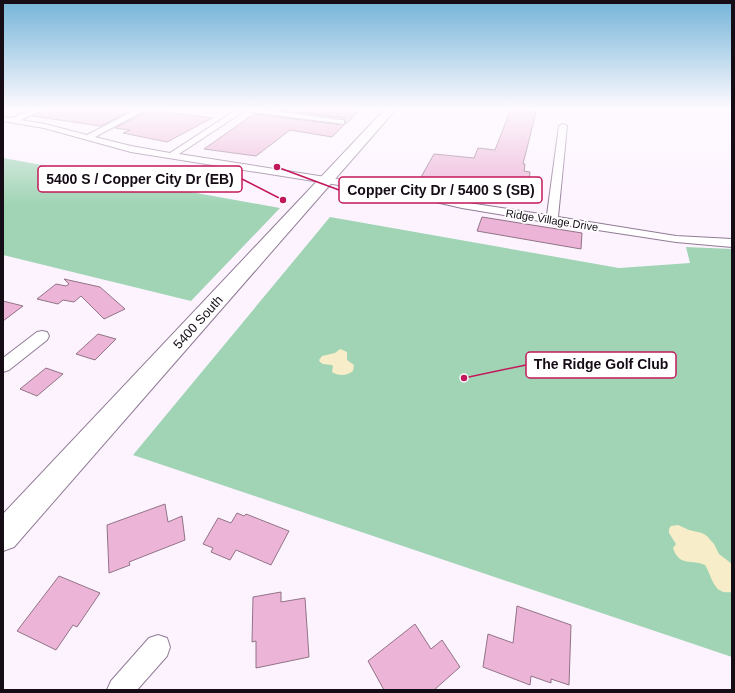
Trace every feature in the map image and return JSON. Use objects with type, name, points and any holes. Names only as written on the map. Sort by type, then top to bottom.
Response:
[{"type":"main road","name":"5400 South","points":[[3,536],[363,140]]},
{"type":"street","name":"Ridge Village Drive","points":[[96,140],[131,149],[414,194],[462,205],[552,220],[676,239],[732,243]]},
{"type":"street","points":[[172,155],[195,140]]},
{"type":"street","points":[[552,220],[561,140]]},
{"type":"street","points":[[3,366],[42,336]]},
{"type":"street","points":[[120,690],[158,647]]},
{"type":"green space","points":[[3,158],[280,208],[191,301],[3,255]]},
{"type":"green space","points":[[330,217],[619,268],[690,263],[686,247],[732,249],[732,657],[133,455]]},
{"type":"sand","points":[[340,349],[347,352],[347,360],[354,365],[353,371],[345,375],[332,372],[332,365],[323,364],[319,360],[322,356],[335,353]]},
{"type":"sand","points":[[678,525],[707,536],[714,544],[719,554],[732,564],[732,592],[721,591],[717,588],[705,565],[679,558],[673,548],[676,544],[669,533],[671,526]]},
{"type":"building","points":[[216,140],[276,140],[256,156],[204,149]]},
{"type":"building","points":[[499,140],[529,140],[523,164],[525,164],[524,171],[530,172],[528,193],[465,183],[464,185],[420,179],[434,154],[474,158],[478,148],[495,150]]},
{"type":"building","points":[[482,217],[582,233],[581,249],[477,231]]},
{"type":"building","points":[[64,279],[100,287],[125,309],[104,319],[81,296],[74,302],[63,300],[58,304],[37,299],[56,284],[66,286],[69,284]]},
{"type":"building","points":[[3,301],[23,306],[3,321]]},
{"type":"building","points":[[98,334],[116,339],[95,360],[76,354]]},
{"type":"building","points":[[46,368],[63,374],[37,396],[20,389]]},
{"type":"building","points":[[165,504],[168,522],[182,516],[185,540],[129,562],[130,565],[109,573],[107,525]]},
{"type":"building","points":[[237,513],[244,516],[246,514],[289,531],[271,565],[236,550],[230,560],[211,552],[213,548],[203,544],[218,518],[231,523]]},
{"type":"building","points":[[59,576],[100,593],[77,627],[73,625],[56,650],[17,631]]},
{"type":"building","points":[[281,592],[281,602],[305,598],[309,657],[256,668],[256,641],[252,642],[253,597]]},
{"type":"building","points":[[517,606],[571,625],[569,685],[551,679],[551,683],[531,676],[530,685],[483,667],[488,634],[513,643]]},
{"type":"building","points":[[415,624],[431,649],[442,640],[460,667],[434,690],[384,690],[368,661]]},
{"type":"place","name":"Copper City Dr / 5400 S (SB)","points":[[277,167]]},
{"type":"place","name":"5400 S / Copper City Dr (EB)","points":[[283,200]]},
{"type":"place","name":"The Ridge Golf Club","points":[[464,378]]}]
